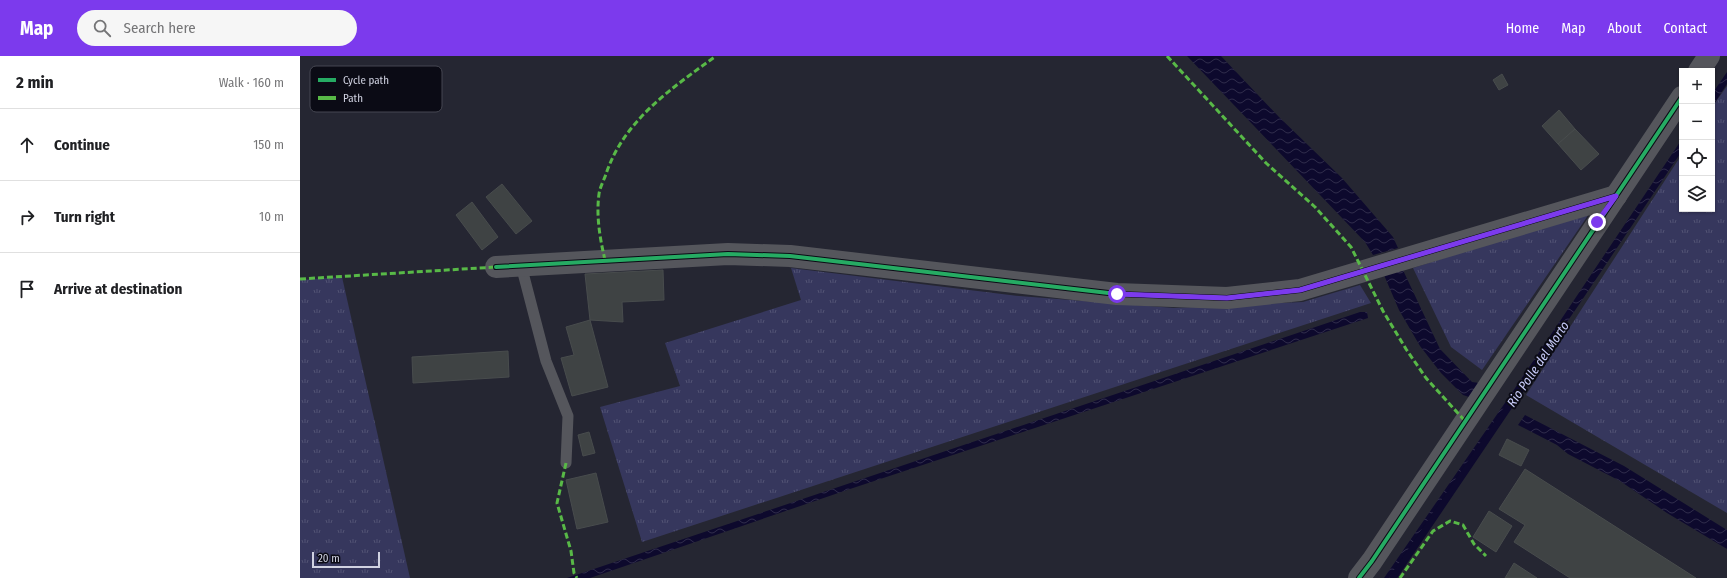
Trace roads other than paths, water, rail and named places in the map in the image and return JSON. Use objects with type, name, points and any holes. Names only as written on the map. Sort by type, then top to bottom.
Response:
[{"type":"street","points":[[1701,68],[1709,56]]},
{"type":"street","points":[[1358,578],[1372,561],[1679,102]]},
{"type":"street","points":[[496,267],[728,254],[790,256],[1117,294],[1227,298],[1300,290],[1616,196]]},
{"type":"lane","points":[[521,265],[546,361],[568,416],[566,463]]},
{"type":"water","points":[[1187,56],[1221,56],[1279,117],[1342,178],[1393,237],[1398,248],[1373,255],[1365,242]]},
{"type":"water","points":[[1727,72],[1727,84],[1715,102],[1715,90]]},
{"type":"water","points":[[1679,143],[1679,155],[1576,309],[1389,578],[1384,578],[1509,397]]},
{"type":"water","points":[[1402,268],[1440,349],[1472,382],[1487,384],[1475,399],[1463,395],[1441,373],[1420,346],[1399,310],[1384,275]]},
{"type":"water","points":[[1360,312],[1367,312],[1368,318],[847,490],[590,578],[567,578]]},
{"type":"water","points":[[1525,415],[1624,466],[1727,530],[1727,549],[1667,513],[1620,481],[1568,454],[1557,445],[1518,425]]},
{"type":"waterway","name":"Rio Polle del Morto","points":[[1393,578],[1528,378]]}]
